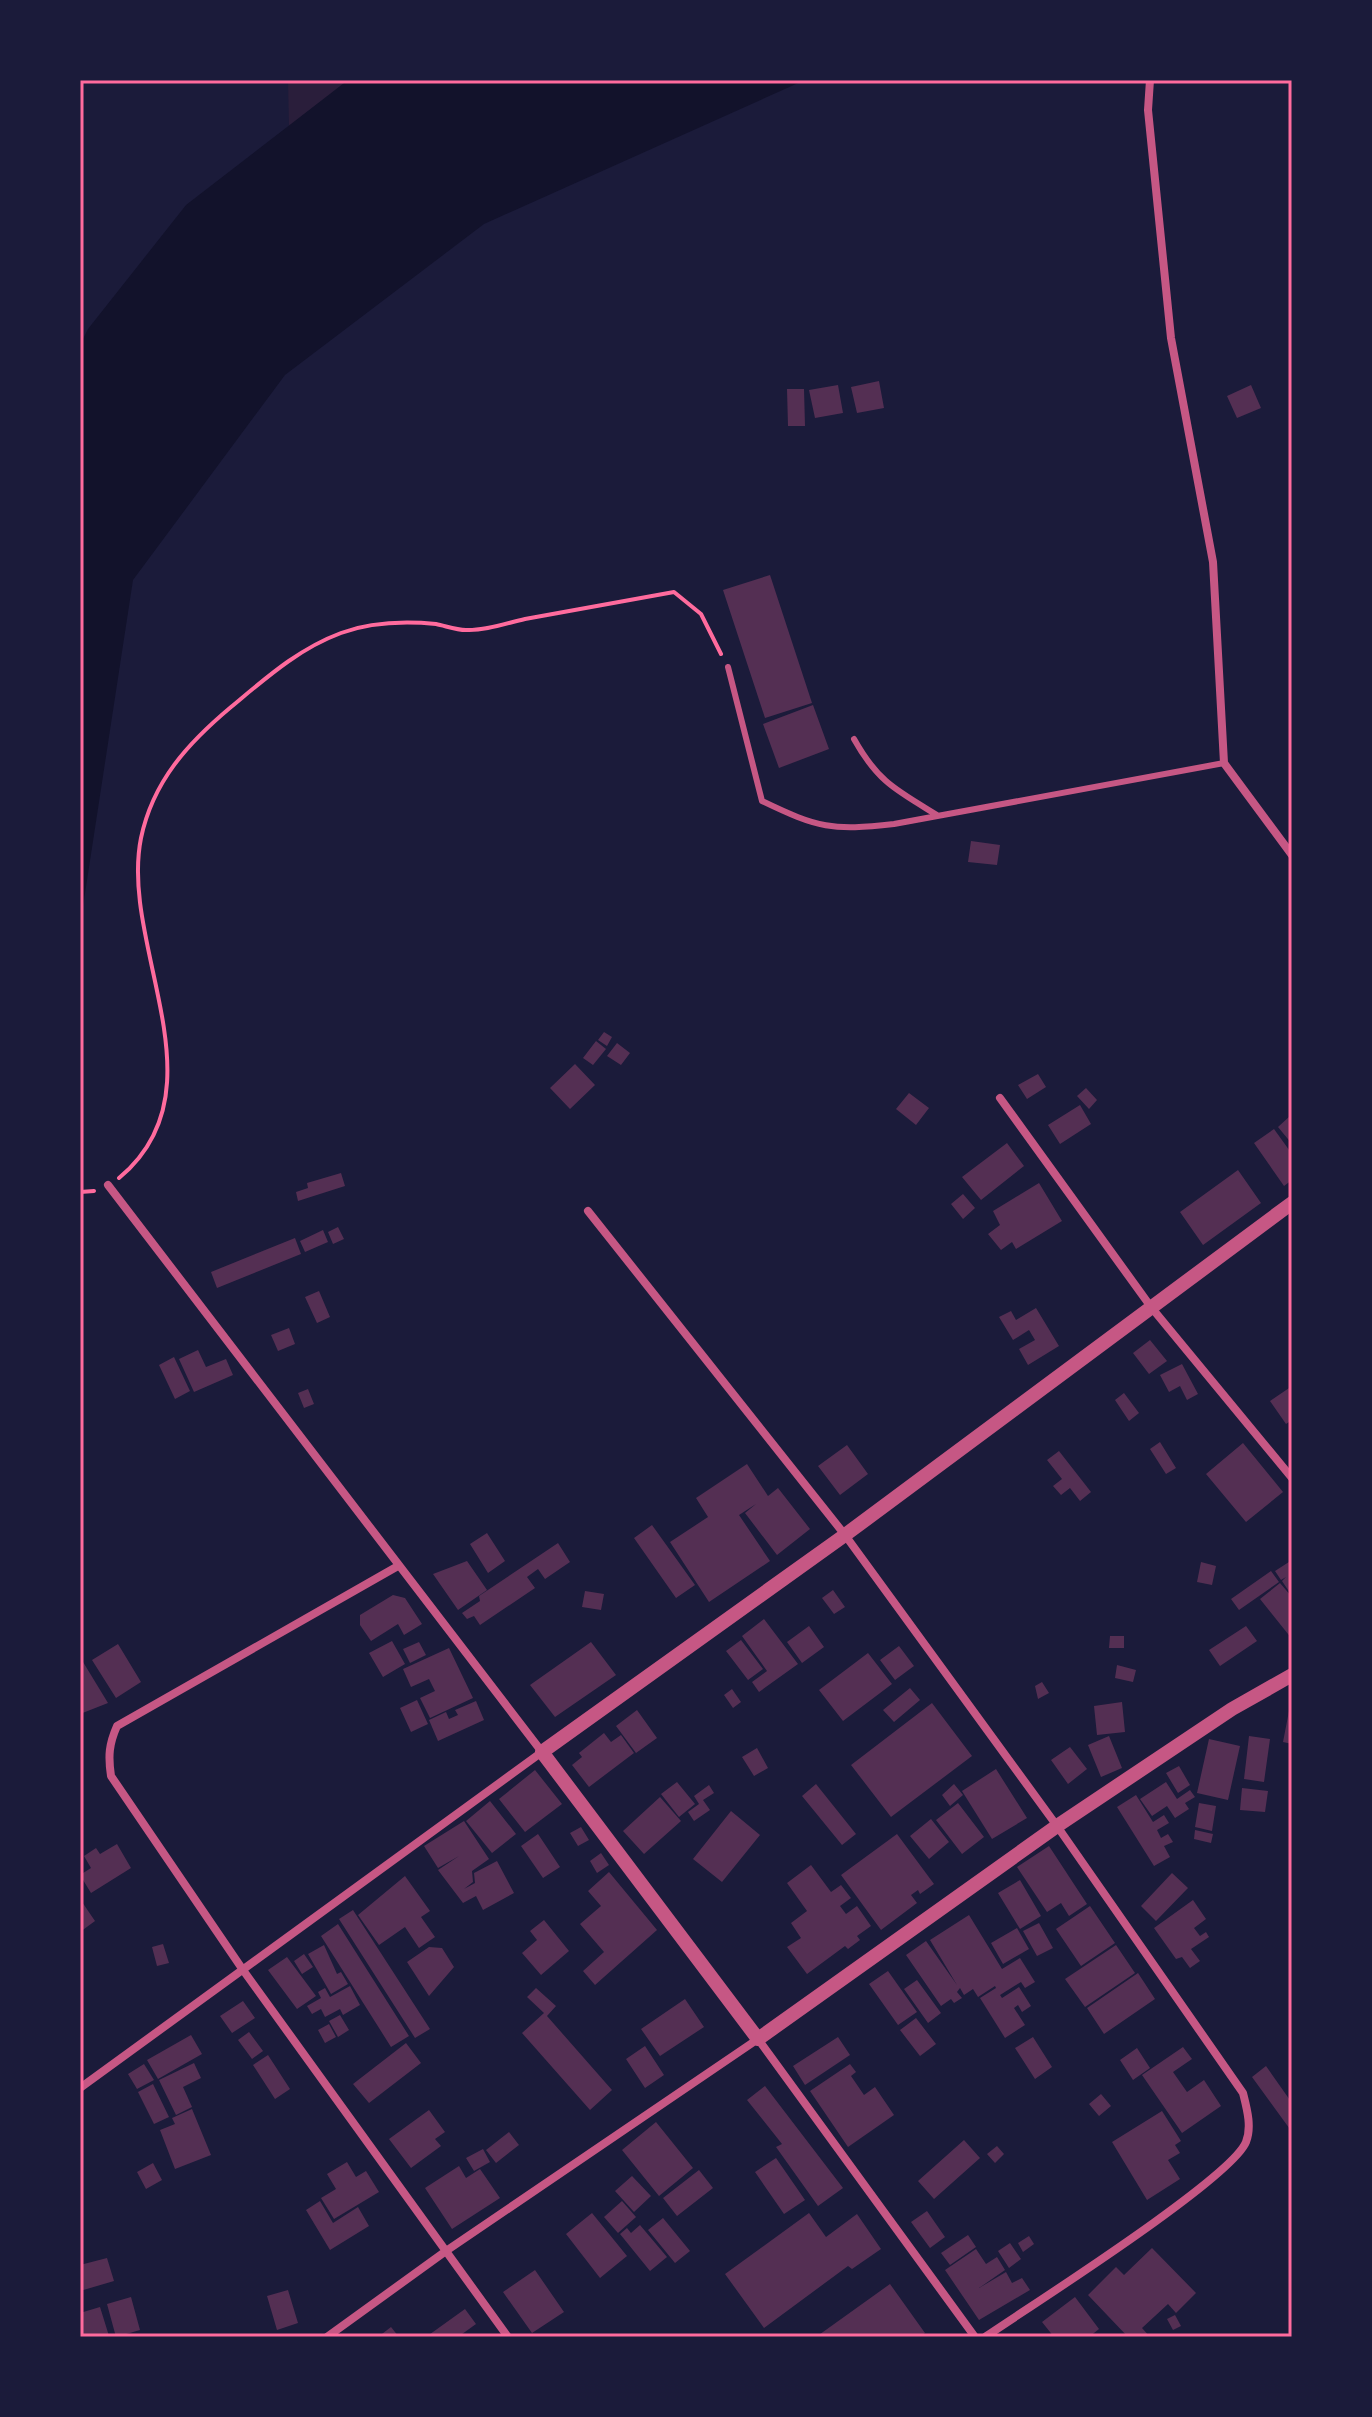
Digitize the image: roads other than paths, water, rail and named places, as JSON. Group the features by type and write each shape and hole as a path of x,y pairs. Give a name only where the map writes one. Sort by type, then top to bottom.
{"street":[{"path":"1150,80 1148,110 1171,338 1213,562 1224,763 1292,855"},
{"path":"1000,1098 1151,1307 1292,1478"},
{"path":"108,1185 266,1388 758,2039 975,2337"},
{"path":"80,2088 845,1535 1292,1203"},
{"path":"588,1211 845,1535 1057,1826 1228,2067 1243,2093 1248,2113 1246,2141 1217,2173 1163,2215 985,2337"},
{"path":"398,1566 117,1726 109,1744 111,1776 243,1970 508,2337"},
{"path":"327,2337 446,2251 758,2039 1057,1826 1232,1709 1292,1675"}],"lane":[{"path":"728,667 762,801 812,825 839,828 894,824 1224,763"},
{"path":"854,739 871,769 890,786 937,815"}]}
